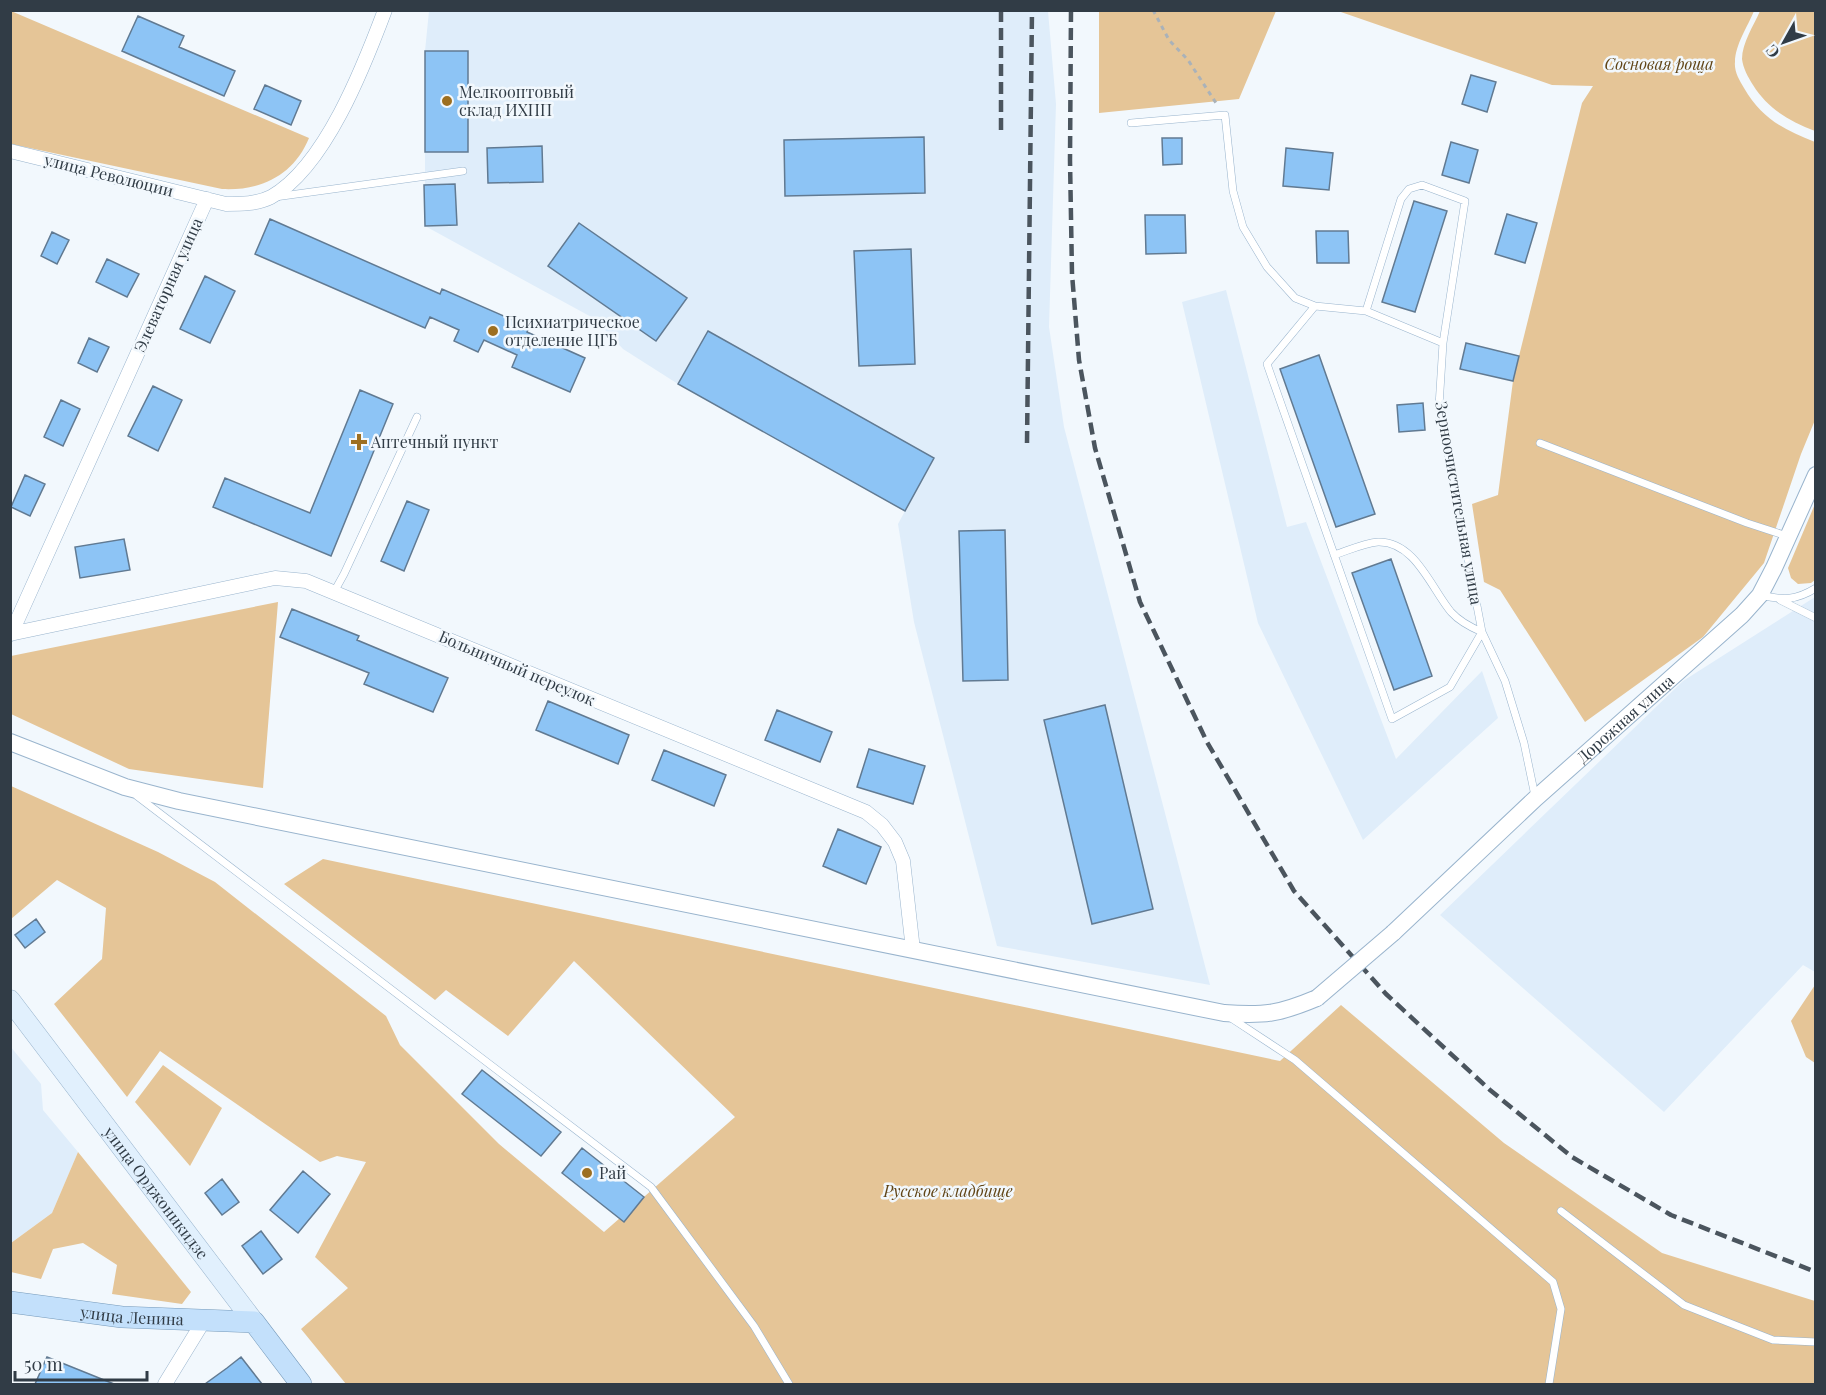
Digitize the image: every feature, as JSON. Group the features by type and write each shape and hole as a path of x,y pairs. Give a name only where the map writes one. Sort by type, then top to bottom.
{"main road":[{"name":"улица Орджоникидзе","path":"10,1000 301,1384"},
{"name":"улица Ленина","path":"10,1302 122,1317 203,1322 254,1322"}],"street":[{"name":"Элеваторная улица","path":"11,634 207,199 226,204 248,204 269,198 288,185 303,170 357,82 385,10"},
{"name":"улица Революции","path":"10,151 207,199"},
{"name":"Дорожная улица","path":"10,742 125,787 179,801 1224,1013 1257,1016 1287,1011 1317,998 1394,933 1536,798 1742,615 1760,595 1815,475"},
{"name":"Больничный переулок","path":"11,634 275,578 306,581 866,812 882,825 895,842 903,861 913,950"},
{"path":"165,1384 203,1322"}],"lane":[{"path":"1131,123 1225,115 1233,191 1243,227 1267,267 1295,298 1315,306 1366,311 1443,343"},
{"path":"269,198 463,171"},
{"name":"Зерноочистительная улица","path":"1366,311 1401,199 1409,189 1422,185 1465,201 1443,343 1438,406 1482,632 1505,681 1524,743 1536,798"},
{"path":"1315,306 1267,364 1334,555 1392,719 1450,687 1482,632 1466,626 1452,614 1411,557 1398,545 1377,542 1334,555"},
{"path":"334,592 417,417"},
{"path":"1540,443 1747,523 1788,536"},
{"path":"1779,599 1801,597 1815,588"},
{"path":"1760,595 1779,599 1815,618"},
{"path":"125,787 651,1187 754,1326 789,1384"},
{"path":"1224,1013 1295,1060 1552,1282 1561,1309 1549,1384"},
{"path":"1560,1210 1684,1305 1773,1340 1815,1342"}],"path":[{"path":"1153,10 1169,40 1188,60 1225,115"}],"shaded area":[{"path":"429,11 1048,11 1056,104 1049,327 1064,427 1210,985 997,946 914,622 898,524 905,511 678,384 623,349 595,319 425,226 425,51"},
{"path":"1226,290 1287,527 1306,522 1396,759 1482,671 1498,718 1363,840 1258,623 1182,302"},
{"path":"1815,597 1815,972 1803,965 1664,1112 1440,915 1683,681"},
{"path":"10,1046 41,1084 43,1110 78,1152 52,1213 11,1243"}],"green space":[{"path":"1099,10 1276,11 1239,99 1099,113"},
{"path":"11,11 309,138 295,162 285,171 263,183 236,189 222,189 11,144"},
{"name":"Сосновая роща","path":"1338,11 1754,11 1739,42 1735,69 1739,79 1758,108 1774,122 1815,142 1815,420 1764,563 1703,637 1585,722 1500,590 1484,582 1472,504 1498,495 1513,381 1582,103 1593,86 1552,85"},
{"path":"1760,11 1815,11 1815,131 1796,123 1772,107 1759,93 1746,72 1742,59 1743,53 1746,40"},
{"path":"1815,504 1815,580 1811,583 1798,584 1791,578 1788,568"},
{"path":"278,602 263,788 129,769 11,714 11,656"},
{"name":"Русское кладбище","path":"11,786 158,852 215,882 386,1016 400,1045 499,1144 604,1232 735,1117 574,961 508,1036 446,990 435,1000 284,884 323,859 1280,1061 1341,1005 1504,1143 1662,1253 1815,1301 1815,1384 346,1384 301,1329 348,1288 315,1257 366,1162 337,1156 320,1162 160,1051 127,1097 54,1004 102,959 106,908 57,880 11,919"},
{"path":"1815,985 1815,1063 1806,1057 1791,1021"},
{"path":"163,1065 222,1108 190,1166 135,1102"},
{"path":"78,1152 191,1292 182,1304 112,1294 117,1265 83,1243 53,1249 41,1279 11,1272 11,1243 52,1213"}],"building":[{"path":"138,16 184,36 179,47 235,71 224,96 122,51"},
{"path":"425,51 468,51 468,152 425,152"},
{"path":"1471,75 1496,82 1487,112 1462,104"},
{"path":"265,85 301,101 291,125 254,109"},
{"path":"924,137 925,193 785,196 784,140"},
{"path":"1162,138 1182,138 1182,164 1163,165"},
{"path":"1451,142 1478,150 1469,183 1442,175"},
{"path":"542,146 543,182 488,183 487,148"},
{"path":"1286,148 1333,153 1329,190 1283,186"},
{"path":"455,184 457,225 425,226 424,185"},
{"path":"1414,201 1447,211 1415,312 1382,302"},
{"path":"1507,214 1537,223 1525,263 1495,254"},
{"path":"1145,215 1185,215 1186,253 1146,254"},
{"name":"Психиатрическое отделение ЦГБ","path":"270,219 440,294 442,289 529,327 527,332 585,358 570,392 512,367 517,355 484,340 478,352 454,341 459,330 430,317 425,328 255,254"},
{"path":"579,223 687,298 656,341 548,266"},
{"path":"1316,231 1348,231 1349,263 1317,263"},
{"path":"52,232 69,240 57,264 41,256"},
{"path":"911,249 915,364 859,366 854,251"},
{"path":"107,259 139,274 127,297 96,282"},
{"path":"205,276 235,291 210,343 180,329"},
{"path":"708,331 934,458 905,511 678,384"},
{"path":"89,338 109,347 97,372 78,363"},
{"path":"1466,343 1519,356 1513,381 1460,369"},
{"path":"1319,355 1375,514 1336,527 1280,369"},
{"path":"153,386 182,400 158,451 128,436"},
{"path":"360,390 393,404 331,556 213,507 225,478 310,513"},
{"path":"61,400 80,409 63,446 44,437"},
{"path":"1423,403 1425,430 1399,432 1397,405"},
{"path":"25,475 45,484 30,516 11,507"},
{"path":"407,501 429,510 404,571 381,561"},
{"path":"1005,530 1008,680 963,681 959,531"},
{"path":"124,539 130,570 80,578 75,547"},
{"path":"1391,559 1432,676 1394,690 1352,573"},
{"path":"292,609 359,636 357,640 448,678 433,712 364,684 369,673 280,637"},
{"path":"548,701 629,735 618,764 536,730"},
{"path":"1105,705 1153,909 1092,924 1044,720"},
{"path":"777,710 832,732 820,762 765,740"},
{"path":"869,749 925,766 913,804 857,787"},
{"path":"664,750 726,775 714,806 652,780"},
{"path":"838,829 881,847 866,884 823,866"},
{"path":"36,919 45,932 25,948 15,935"},
{"path":"482,1070 561,1132 541,1156 462,1094"},
{"path":"582,1148 644,1197 624,1222 562,1173"},
{"path":"303,1171 330,1194 298,1233 270,1210"},
{"path":"222,1179 239,1202 222,1215 205,1193"},
{"path":"261,1231 282,1259 263,1274 242,1246"},
{"path":"47,1357 114,1384 35,1384"},
{"path":"241,1357 262,1384 205,1384 227,1368"}],"railway":[{"path":"1001,10 1001,135"},
{"path":"1027,443 1032,10"},
{"path":"1071,10 1072,274 1079,360 1095,448 1140,602 1207,742 1294,891 1386,994 1490,1090 1572,1157 1671,1215 1816,1272"}],"place":[{"name":"Мелкооптовый склад ИХПП","path":"447,101"},
{"name":"Психиатрическое отделение ЦГБ","path":"493,331"},
{"name":"Аптечный пункт","path":"359,442"},
{"name":"Рай","path":"587,1173"}]}
